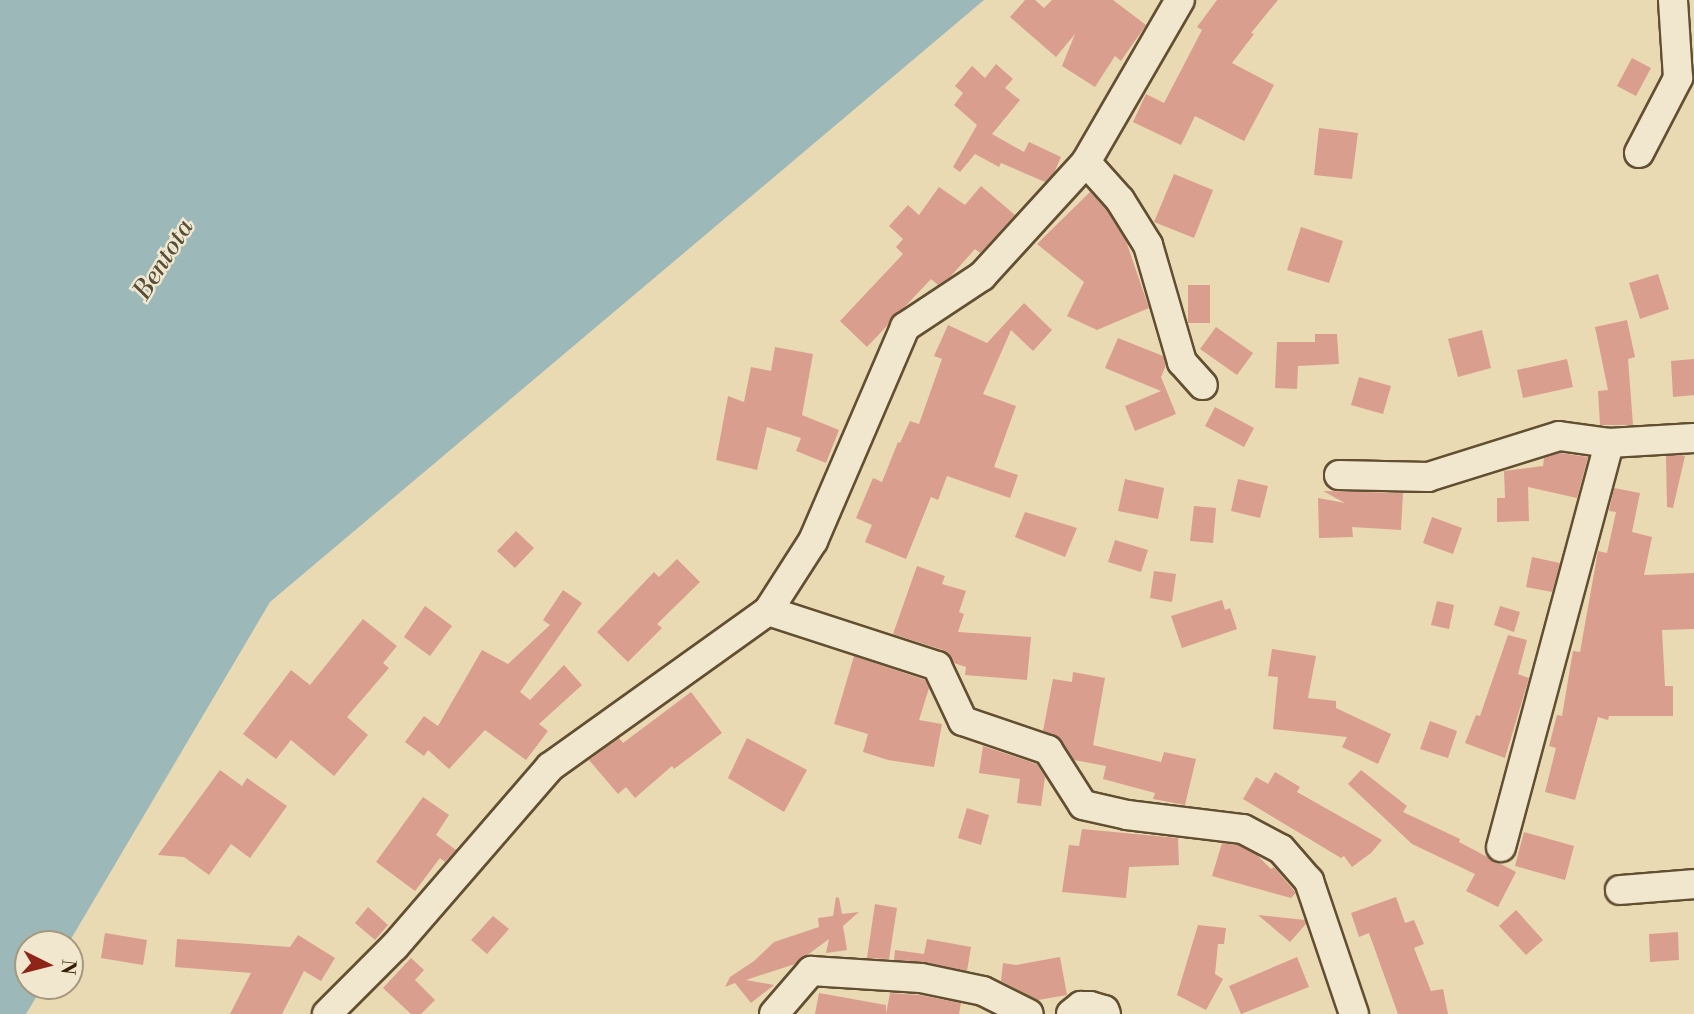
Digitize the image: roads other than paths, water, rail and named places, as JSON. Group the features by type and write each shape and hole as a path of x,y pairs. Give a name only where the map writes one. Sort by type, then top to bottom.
{"street":[{"path":"327,1014 395,946 550,767 768,611 814,541 905,327 982,276 1086,162 1180,0"},
{"path":"1639,153 1678,78 1673,0"},
{"path":"1086,162 1120,200 1148,245 1182,362 1203,385"},
{"path":"1339,475 1429,477 1559,436 1609,443 1694,438"},
{"path":"1501,847 1609,443"},
{"path":"768,611 937,666 963,721 1048,750 1083,805 1127,815 1243,829 1281,849 1308,881 1354,1014"},
{"path":"1620,890 1694,884"},
{"path":"774,1014 811,971 921,978 983,991 1029,1014"},
{"path":"1071,1014 1081,1006 1104,1010 1106,1014"}],"water":[{"name":"Bentota","path":"0,0 984,0 270,602 76,930 14,930 14,1000 34,1000 26,1014 0,1014"}]}
